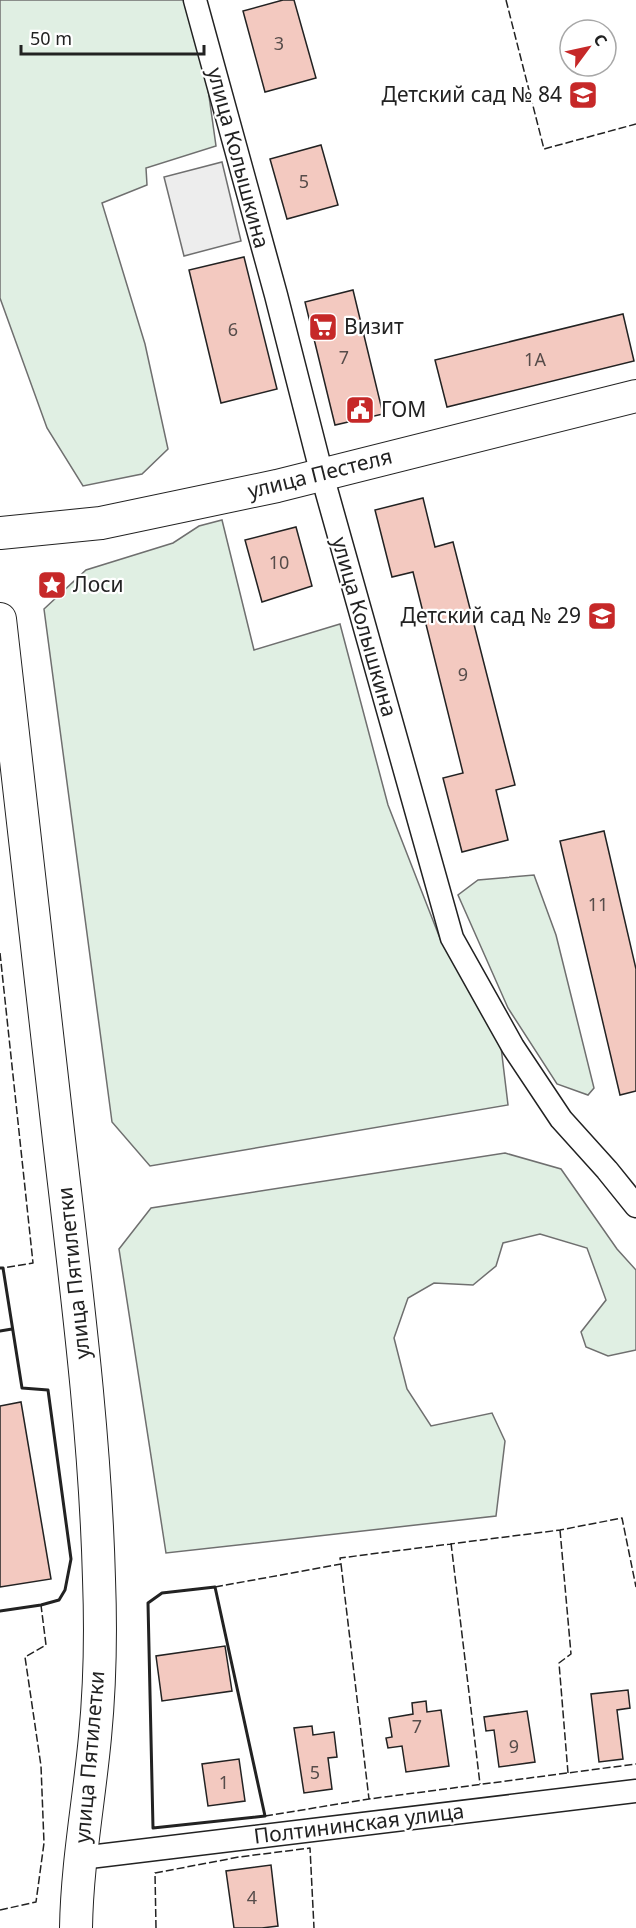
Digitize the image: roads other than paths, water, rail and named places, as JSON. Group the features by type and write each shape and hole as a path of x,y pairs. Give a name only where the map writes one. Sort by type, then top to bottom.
{"main road":[{"name":"улица Пестеля","path":"0,533 101,523 277,486 636,396"},
{"name":"улица Пятилетки","path":"0,619 70,1234 95,1492 100,1581 99,1691 81,1857 76,1928"}],"street":[{"name":"улица Колышкина","path":"195,0 276,295 322,475 452,938 513,1047 561,1119 636,1206"},
{"name":"Полтининская улица","path":"81,1857 636,1791"}],"place":[{"name":"Детский сад № 84","path":"583,95"},
{"name":"Визит","path":"323,327"},
{"name":"ГОМ","path":"360,410"},
{"name":"Лоси","path":"52,585"},
{"name":"Детский сад № 29","path":"602,616"}]}
